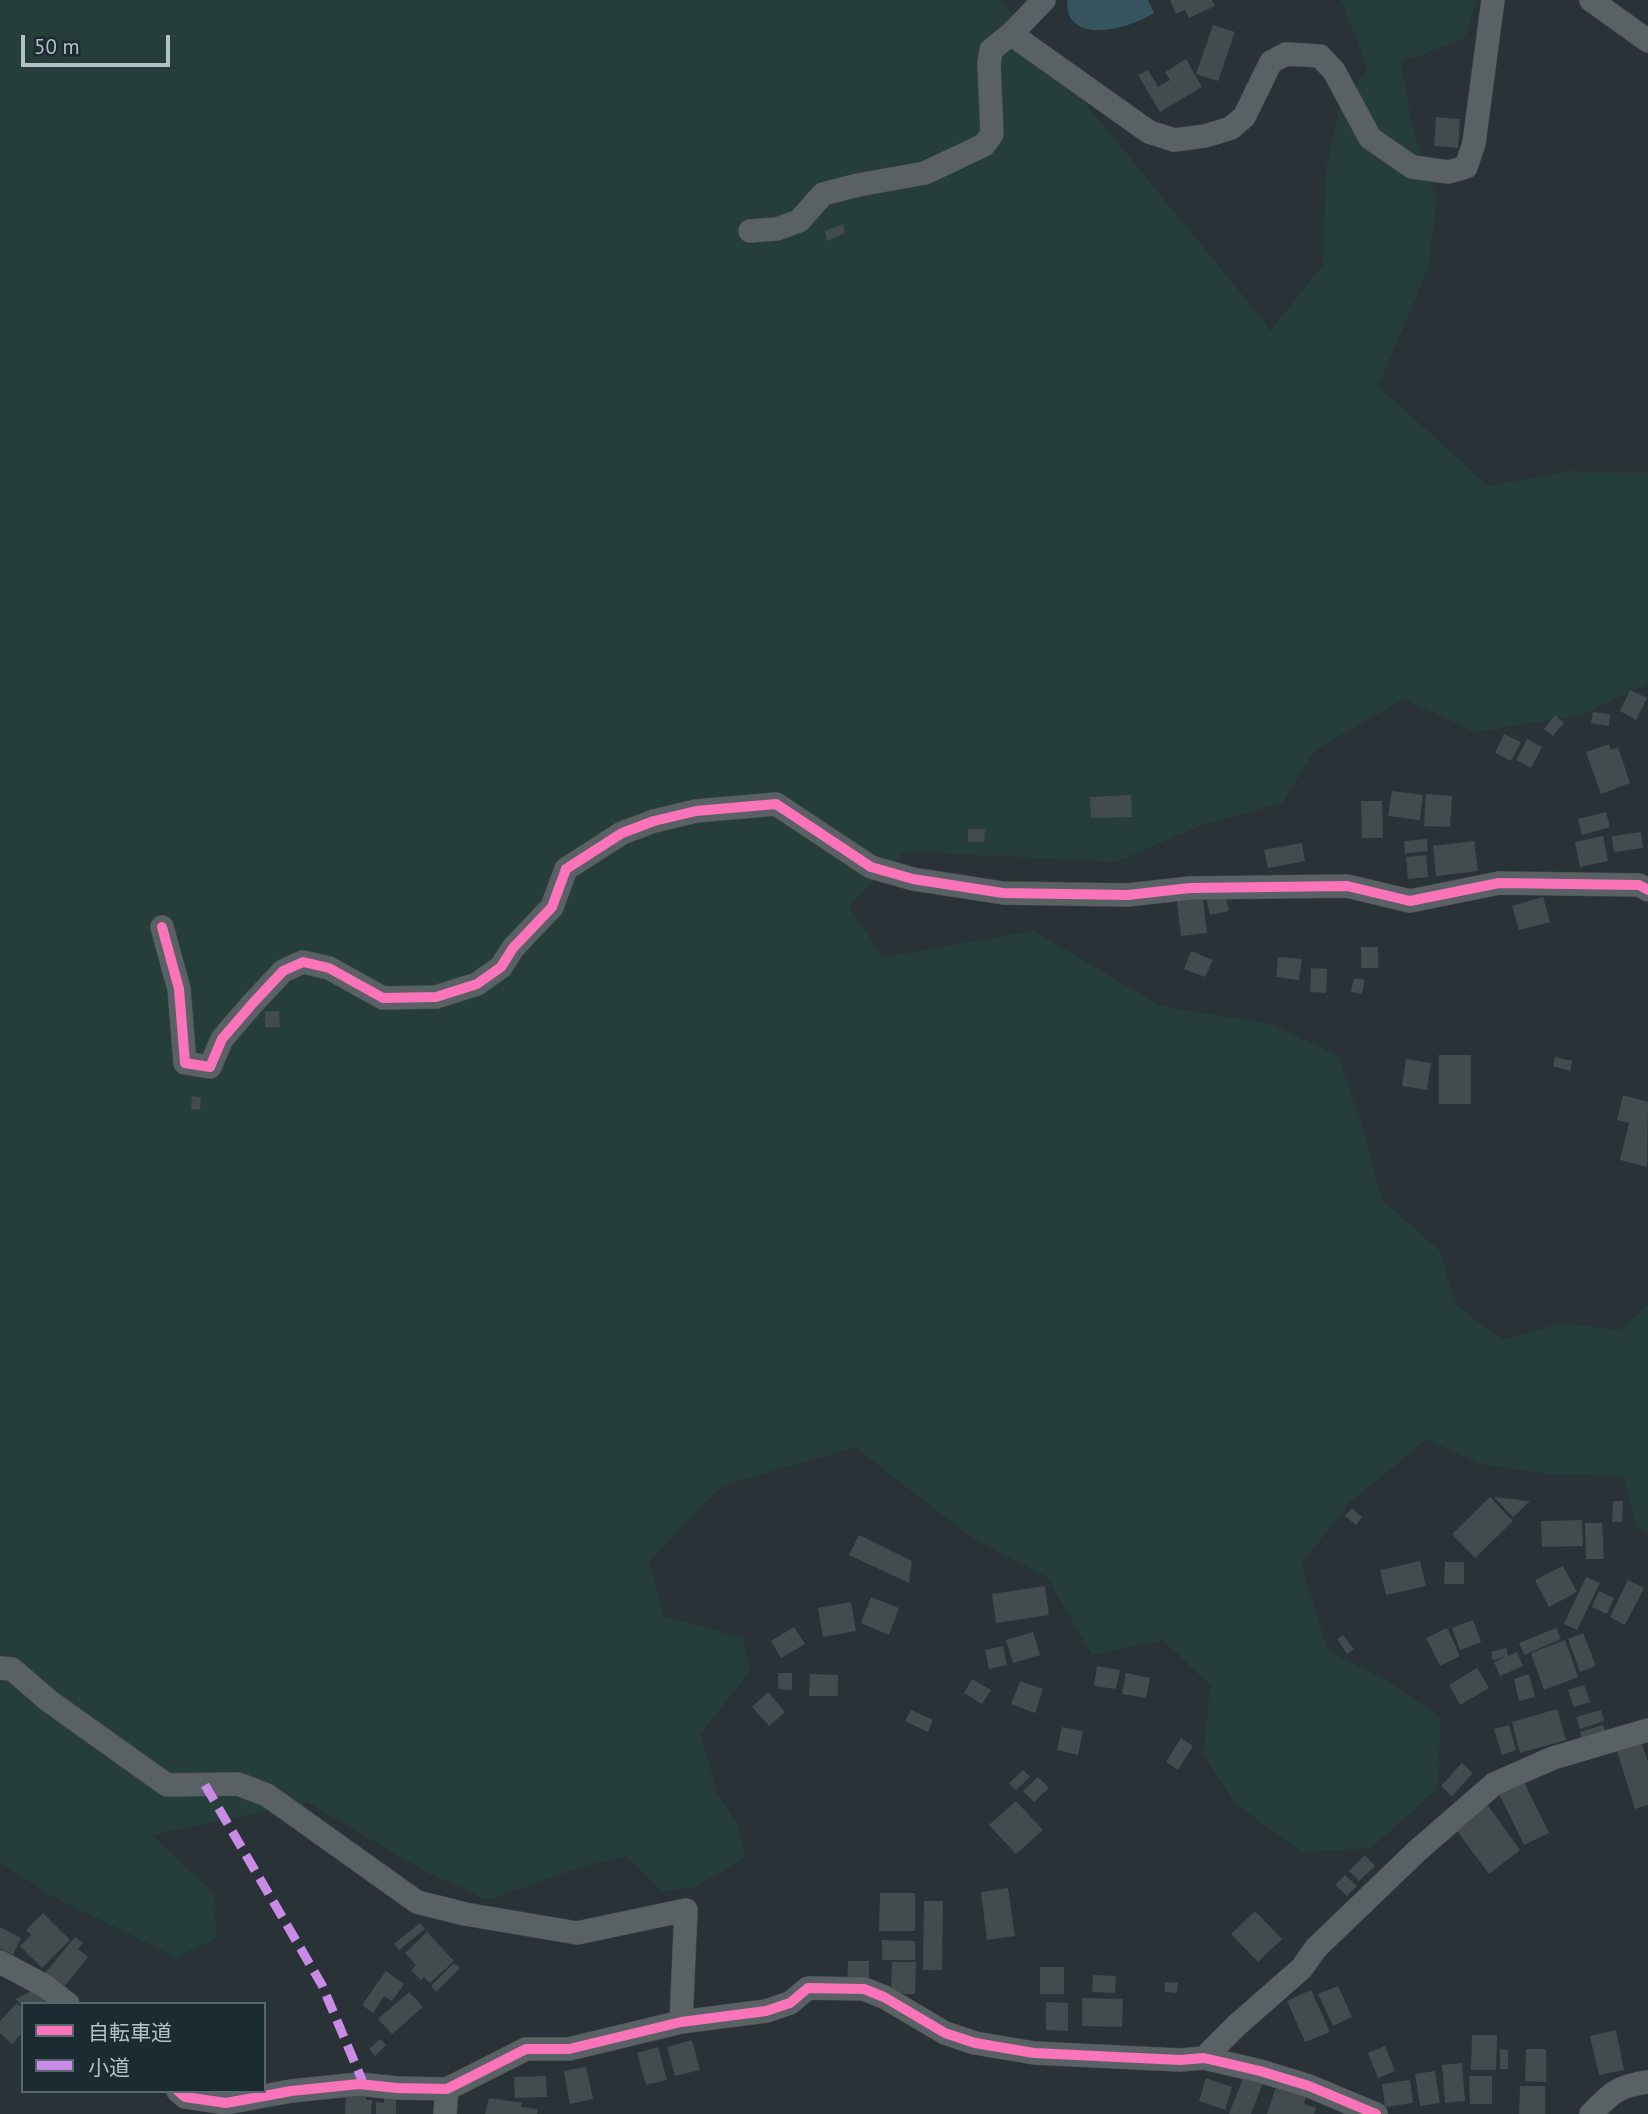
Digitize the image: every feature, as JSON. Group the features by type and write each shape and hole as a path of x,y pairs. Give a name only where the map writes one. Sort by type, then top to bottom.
{"street":[{"path":"750,231 777,229 799,221 823,194 925,173 984,145 992,134 989,64 991,50 1044,0"},
{"path":"1011,34 1149,132 1174,139 1205,136 1231,128 1244,117 1271,62 1286,54 1320,56 1334,71 1370,138 1412,167 1449,172 1466,167 1474,143 1493,0"},
{"path":"1591,0 1648,41"},
{"path":"162,927 179,989 185,1063 210,1067 222,1039 253,1003 283,971 303,962 329,968 383,998 436,997 477,984 501,967 513,948 552,907 566,869 622,833 654,821 696,811 776,804 871,867 913,879 1003,893 1128,895 1191,888 1348,886 1410,901 1499,883 1639,885 1648,890"},
{"path":"0,1668 12,1669 49,1701 167,1785 238,1784 267,1795 417,1902 465,1914 577,1933 686,1910 681,2022"},
{"path":"1205,2058 1237,2025 1302,1968 1316,1948 1407,1861 1494,1784 1553,1758 1648,1730"},
{"path":"0,1962 45,1986 65,2002"},
{"path":"180,2093 185,2097 226,2103 292,2091 359,2084 447,2089 526,2049 569,2049 681,2022 766,2011 790,2003 808,1988 864,1989 884,1997 945,2033 975,2043 1034,2053 1180,2060 1205,2058 1309,2086 1376,2114"},
{"path":"1591,2114 1611,2093 1648,2082"},
{"path":"446,2114 447,2089"}],"green space":[{"path":"0,0 1000,0 1270,331 1323,265 1326,169 1339,110 1368,68 1341,0 1477,0 1465,38 1401,62 1412,127 1437,200 1428,268 1378,386 1488,486 1570,471 1645,472 1648,468 1648,684 1581,715 1475,732 1404,699 1315,750 1282,803 1202,825 1115,862 905,851 849,906 883,957 1034,931 1160,1006 1271,1024 1338,1056 1363,1128 1382,1200 1439,1250 1457,1306 1503,1340 1561,1323 1620,1330 1648,1305 1648,1533 1636,1527 1624,1476 1548,1474 1481,1464 1427,1439 1351,1501 1301,1564 1328,1651 1389,1682 1441,1718 1437,1789 1371,1848 1302,1852 1237,1805 1203,1754 1211,1686 1163,1640 1092,1655 1047,1577 971,1537 855,1447 722,1486 649,1561 664,1616 743,1638 750,1671 700,1734 718,1796 737,1822 745,1857 696,1887 662,1891 626,1856 580,1867 488,1900 428,1873 309,1803 152,1835 213,1893 217,1938 176,1957 52,1896 0,1862"}],"water":[{"path":"1067,0 1148,0 1154,13 1123,27 1087,29 1077,25 1070,17"}],"building":[{"path":"1170,0 1212,0 1215,6 1189,18 1185,10 1176,14"},
{"path":"1213,25 1235,32 1218,81 1196,74"},
{"path":"1186,59 1202,87 1160,112 1138,75 1148,70 1158,87 1170,80 1165,72"},
{"path":"1436,117 1460,119 1458,148 1434,146"},
{"path":"843,224 845,233 827,241 825,231"},
{"path":"1630,690 1647,698 1636,720 1620,711"},
{"path":"1593,712 1610,714 1609,726 1591,723"},
{"path":"1555,715 1564,723 1553,736 1544,729"},
{"path":"1504,734 1521,742 1511,761 1495,753"},
{"path":"1527,739 1542,747 1531,768 1516,760"},
{"path":"1609,744 1611,750 1618,747 1630,783 1601,794 1586,752"},
{"path":"1392,791 1423,795 1420,820 1388,816"},
{"path":"1426,794 1452,796 1450,827 1424,826"},
{"path":"1131,795 1132,817 1091,818 1090,797"},
{"path":"1361,801 1382,801 1383,838 1362,838"},
{"path":"1606,812 1610,827 1582,835 1578,819"},
{"path":"968,829 985,829 984,842 968,842"},
{"path":"1641,832 1643,848 1614,852 1612,836"},
{"path":"1603,836 1608,861 1580,867 1575,842"},
{"path":"1427,839 1428,851 1405,853 1404,841"},
{"path":"1474,841 1478,871 1436,876 1433,846"},
{"path":"1302,843 1305,861 1268,868 1264,850"},
{"path":"1426,855 1428,877 1408,879 1406,857"},
{"path":"1202,891 1207,933 1181,936 1176,894"},
{"path":"1225,893 1229,911 1210,915 1206,897"},
{"path":"1543,897 1550,922 1519,930 1512,906"},
{"path":"1361,947 1378,947 1378,968 1361,968"},
{"path":"1191,951 1213,960 1205,977 1184,969"},
{"path":"1278,957 1302,959 1299,980 1276,977"},
{"path":"1311,968 1327,969 1326,993 1310,992"},
{"path":"1354,978 1365,980 1362,994 1351,992"},
{"path":"265,1011 279,1011 280,1027 265,1027"},
{"path":"1439,1055 1471,1055 1471,1104 1439,1104"},
{"path":"1555,1057 1572,1061 1570,1071 1553,1066"},
{"path":"1406,1059 1431,1063 1427,1090 1402,1086"},
{"path":"1623,1095 1648,1102 1647,1167 1620,1160 1629,1123 1617,1120"},
{"path":"192,1096 201,1097 200,1110 191,1109"},
{"path":"1490,1497 1513,1521 1475,1558 1452,1534"},
{"path":"1494,1497 1530,1501 1513,1517"},
{"path":"1613,1501 1623,1501 1622,1522 1612,1522"},
{"path":"1352,1508 1362,1517 1356,1525 1345,1516"},
{"path":"1582,1520 1583,1546 1542,1547 1541,1521"},
{"path":"1585,1523 1602,1523 1604,1559 1586,1559"},
{"path":"859,1535 912,1561 909,1583 849,1555"},
{"path":"1420,1561 1426,1586 1386,1595 1380,1570"},
{"path":"1445,1562 1464,1562 1464,1584 1444,1584"},
{"path":"1563,1566 1577,1592 1549,1607 1535,1580"},
{"path":"1586,1577 1600,1583 1577,1630 1564,1624"},
{"path":"1628,1580 1644,1588 1625,1625 1610,1617"},
{"path":"1045,1586 1049,1615 996,1623 992,1594"},
{"path":"1599,1591 1614,1598 1607,1614 1592,1607"},
{"path":"871,1597 899,1608 889,1635 861,1623"},
{"path":"851,1602 856,1631 823,1637 818,1608"},
{"path":"1473,1620 1481,1642 1460,1650 1452,1628"},
{"path":"794,1627 805,1644 781,1658 771,1641"},
{"path":"1447,1628 1460,1656 1440,1666 1426,1638"},
{"path":"1556,1628 1561,1639 1524,1655 1519,1643"},
{"path":"1033,1632 1040,1655 1013,1663 1006,1640"},
{"path":"1583,1633 1596,1666 1580,1672 1568,1639"},
{"path":"1343,1635 1354,1649 1347,1654 1337,1639"},
{"path":"1565,1640 1578,1677 1544,1690 1531,1653"},
{"path":"1003,1646 1007,1665 989,1669 985,1650"},
{"path":"1506,1648 1508,1656 1493,1660 1491,1652"},
{"path":"1517,1652 1523,1666 1500,1676 1494,1662"},
{"path":"1097,1666 1120,1670 1116,1689 1094,1686"},
{"path":"1477,1668 1489,1688 1460,1705 1449,1685"},
{"path":"778,1673 792,1673 792,1690 778,1689"},
{"path":"1126,1673 1150,1678 1146,1698 1122,1694"},
{"path":"810,1674 838,1675 838,1696 809,1696"},
{"path":"1529,1674 1535,1697 1519,1701 1514,1679"},
{"path":"972,1679 991,1690 982,1704 964,1693"},
{"path":"1020,1681 1043,1689 1035,1713 1011,1704"},
{"path":"1584,1685 1590,1702 1574,1707 1568,1690"},
{"path":"768,1692 785,1712 769,1726 752,1707"},
{"path":"1557,1709 1566,1740 1520,1753 1512,1722"},
{"path":"911,1710 933,1720 928,1732 905,1721"},
{"path":"1601,1710 1604,1721 1580,1729 1576,1717"},
{"path":"1509,1725 1516,1750 1502,1755 1494,1729"},
{"path":"1603,1725 1607,1736 1583,1743 1580,1732"},
{"path":"1062,1727 1083,1731 1078,1755 1057,1750"},
{"path":"1181,1738 1193,1746 1178,1770 1166,1762"},
{"path":"1642,1744 1648,1762 1648,1805 1635,1809 1617,1751"},
{"path":"1462,1763 1473,1773 1452,1796 1441,1786"},
{"path":"1023,1770 1030,1777 1016,1790 1009,1783"},
{"path":"1038,1777 1049,1788 1034,1802 1023,1791"},
{"path":"1523,1780 1549,1833 1524,1845 1498,1792"},
{"path":"1016,1801 1043,1830 1016,1854 989,1825"},
{"path":"1486,1803 1520,1850 1489,1874 1454,1827"},
{"path":"1365,1855 1375,1866 1359,1881 1349,1871"},
{"path":"1345,1875 1357,1886 1347,1896 1335,1885"},
{"path":"1008,1888 1015,1936 987,1940 981,1892"},
{"path":"880,1893 915,1893 915,1931 879,1931"},
{"path":"924,1901 943,1901 942,1970 923,1970"},
{"path":"1255,1911 1282,1939 1258,1962 1231,1934"},
{"path":"43,1913 70,1940 42,1968 20,1946 31,1935 26,1930"},
{"path":"420,1923 425,1929 399,1950 394,1944"},
{"path":"0,1927 21,1938 13,1955 0,1948"},
{"path":"427,1932 454,1961 430,1983 424,1977 421,1980 411,1970 416,1965 405,1953"},
{"path":"75,1937 83,1943 78,1949 88,1957 63,1988 45,1973"},
{"path":"882,1940 915,1941 915,1960 882,1960"},
{"path":"848,1961 869,1961 869,1989 847,1988"},
{"path":"892,1962 916,1962 915,1994 891,1994"},
{"path":"454,1963 460,1968 436,1992 431,1986"},
{"path":"1040,1967 1064,1967 1064,1994 1040,1994"},
{"path":"386,1971 404,1984 392,2001 384,1996 373,2013 362,2005"},
{"path":"1093,1975 1116,1976 1115,1993 1092,1992"},
{"path":"1165,1982 1178,1983 1177,1993 1165,1992"},
{"path":"1338,1986 1352,2017 1333,2026 1318,1994"},
{"path":"36,1989 47,1998 44,2002 21,2002 21,2004 15,1999"},
{"path":"1311,1990 1330,2032 1305,2042 1287,2001"},
{"path":"409,1992 423,2007 392,2034 378,2019"},
{"path":"1082,1998 1123,1999 1122,2027 1082,2026"},
{"path":"1046,2002 1068,2003 1068,2031 1046,2030"},
{"path":"17,2003 21,2006 21,2034 12,2044 0,2033 0,2021"},
{"path":"1616,2030 1624,2070 1599,2075 1590,2036"},
{"path":"1472,2035 1497,2035 1496,2070 1471,2070"},
{"path":"380,2039 386,2045 375,2056 369,2049"},
{"path":"692,2040 700,2070 675,2076 667,2047"},
{"path":"1385,2046 1395,2071 1378,2078 1368,2053"},
{"path":"658,2047 667,2080 646,2085 637,2053"},
{"path":"1500,2049 1508,2050 1508,2069 1500,2069"},
{"path":"1526,2049 1546,2049 1546,2082 1525,2081"},
{"path":"1462,2063 1465,2101 1445,2103 1442,2065"},
{"path":"586,2067 593,2099 570,2104 564,2071"},
{"path":"1435,2071 1440,2103 1420,2106 1415,2074"},
{"path":"546,2076 547,2097 515,2098 514,2077"},
{"path":"1244,2076 1263,2083 1251,2114 1229,2114"},
{"path":"1469,2076 1492,2076 1492,2104 1470,2104"},
{"path":"1206,2078 1232,2087 1225,2110 1199,2101"},
{"path":"1410,2080 1413,2103 1385,2107 1382,2084"},
{"path":"1520,2086 1545,2086 1545,2114 1519,2114"},
{"path":"1276,2087 1306,2097 1304,2104 1316,2108 1314,2114 1267,2114"},
{"path":"346,2090 366,2090 366,2100 372,2100 371,2114 345,2114"},
{"path":"384,2096 396,2096 396,2114 376,2114 376,2102 384,2103"},
{"path":"489,2098 522,2103 521,2107 538,2109 537,2114 485,2114"}],"marked path":[{"path":"205,1785 322,1985 362,2080 359,2084"}],"cycle path":[{"path":"162,927 179,989 185,1063 210,1067 222,1039 253,1003 283,971 303,962 329,968 383,998 436,997 477,984 501,967 513,948 552,907 566,869 622,833 654,821 696,811 776,804 871,867 913,879 1003,893 1128,895 1190,888 1347,886 1410,901 1499,883 1639,885 1648,890"},
{"path":"180,2093 185,2097 226,2103 291,2091 359,2084 447,2089 526,2049 569,2049 681,2022 766,2011 790,2003 808,1988 864,1989 884,1997 945,2033 975,2043 1034,2053 1180,2060 1204,2058 1309,2086 1376,2114"}]}
